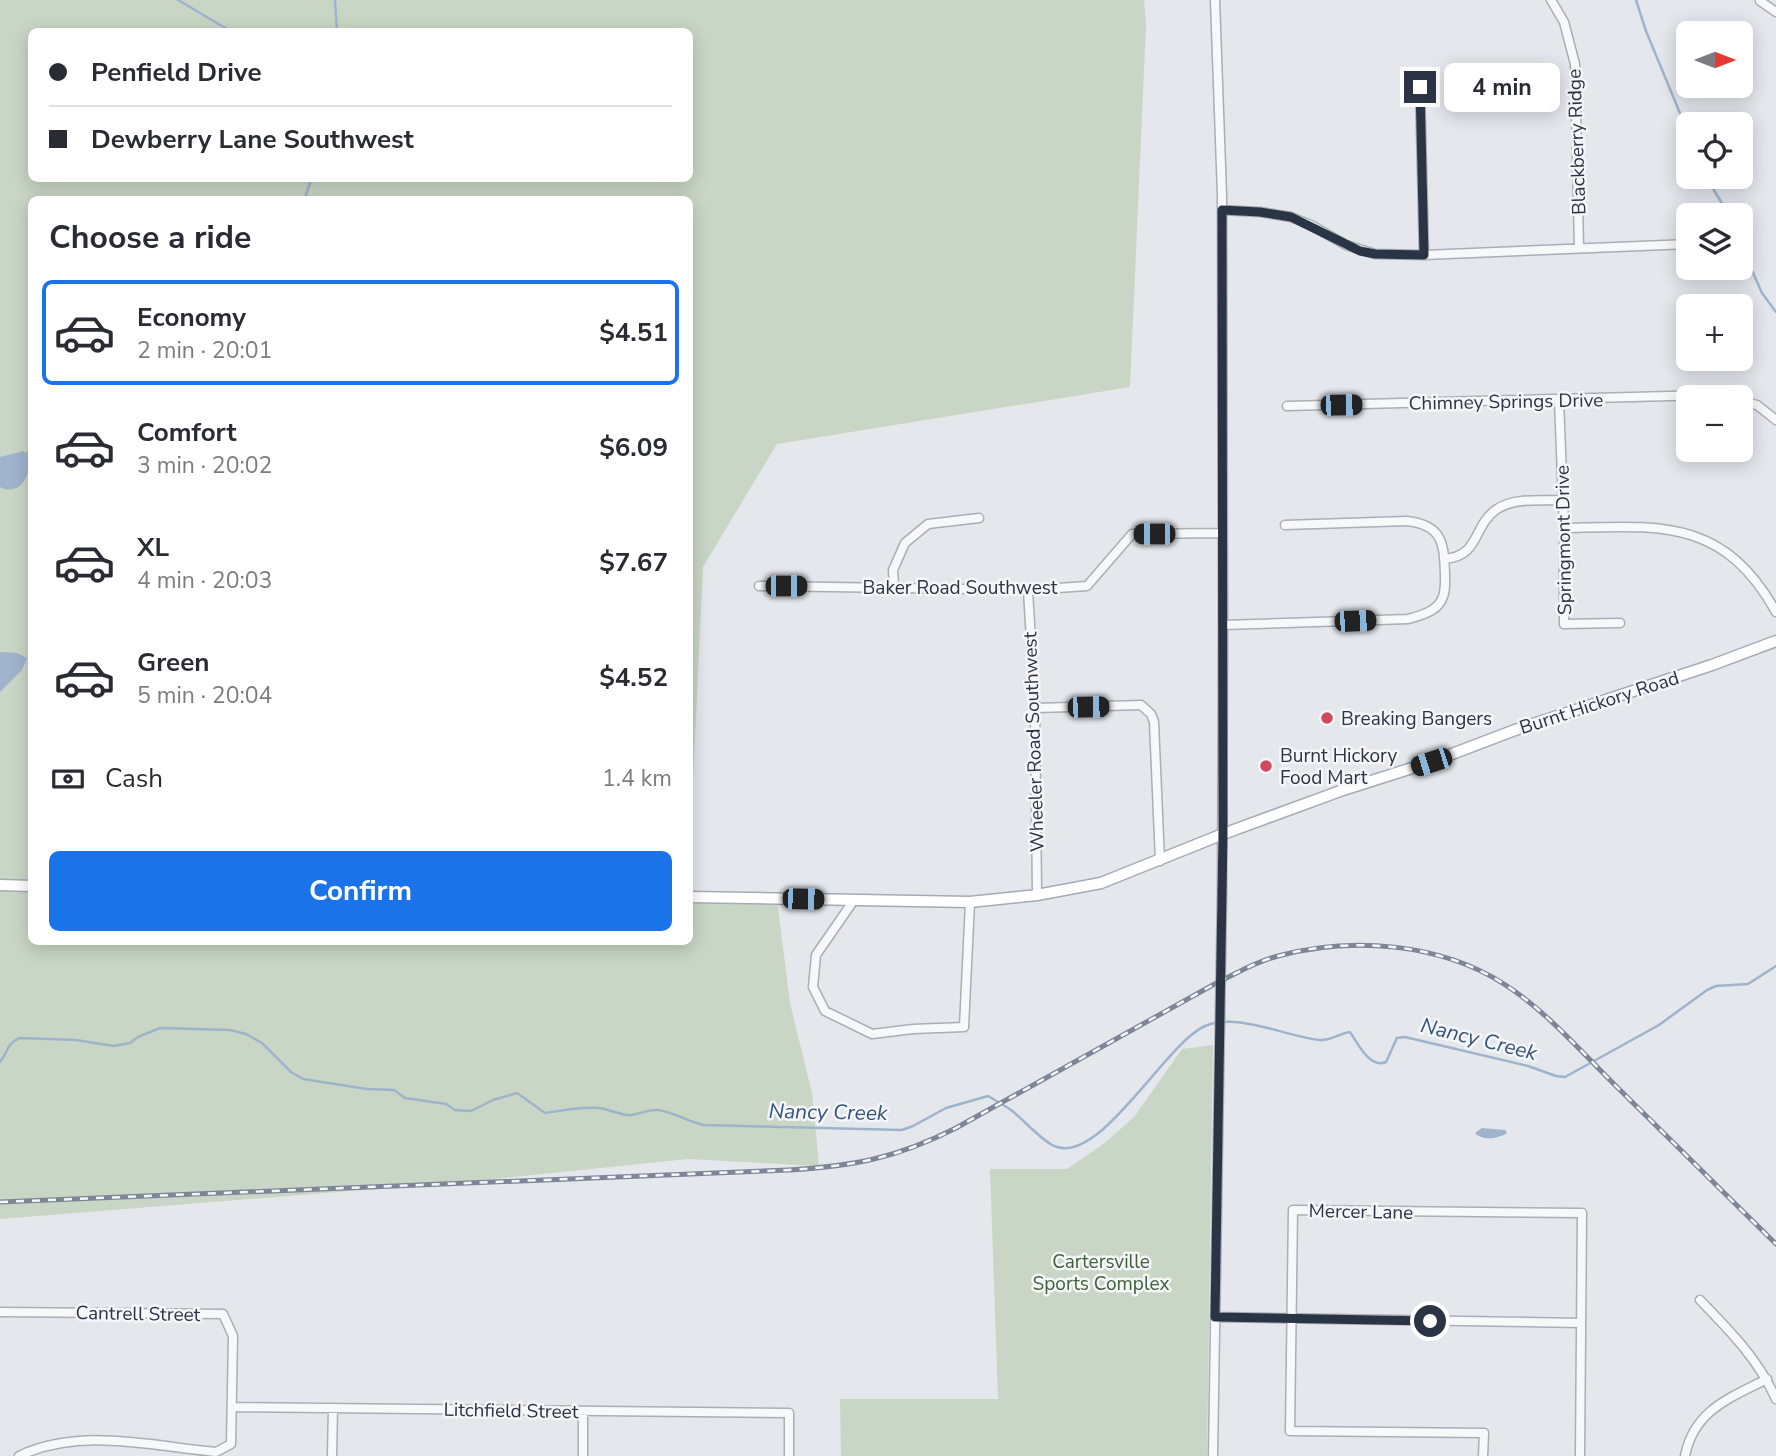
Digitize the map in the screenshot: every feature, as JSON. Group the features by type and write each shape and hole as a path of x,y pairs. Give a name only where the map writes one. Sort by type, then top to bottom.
{"main road":[{"name":"Burnt Hickory Road","path":"693,897 970,902 1037,895 1101,883 1343,790 1431,762 1515,730 1776,641"},
{"path":"0,886 28,886"}],"street":[{"path":"1213,1456 1223,834 1222,210 1216,0"},
{"name":"Blackberry Ridge","path":"1551,0 1564,22 1575,64 1579,248"},
{"path":"1760,1 1776,12"},
{"path":"1420,87 1424,255"},
{"path":"1222,210 1291,217 1360,251 1375,254 1424,255 1676,244"},
{"name":"Chimney Springs Drive","path":"1287,406 1676,396"},
{"name":"Springmont Drive","path":"1559,400 1564,528 1564,624 1620,623"},
{"path":"1753,404 1776,420"},
{"path":"1444,559 1458,558 1469,550 1485,519 1498,508 1520,501 1563,500"},
{"path":"894,586 893,570 905,543 920,530 928,524 979,518"},
{"path":"1223,625 1408,619 1435,608 1441,602 1445,590 1444,548 1433,530 1418,522 1285,525"},
{"path":"1564,528 1656,527 1694,536 1717,546 1746,570 1763,588 1776,612"},
{"name":"Baker Road Southwest","path":"759,586 1028,590 1087,586 1132,534 1222,533"},
{"name":"Wheeler Road Southwest","path":"1028,590 1035,708 1037,895"},
{"path":"1035,708 1141,705 1150,714 1154,722 1160,861"},
{"path":"854,900 817,955 813,988 825,1011 872,1034 964,1027 970,902"},
{"name":"Mercer Lane","path":"1483,1456 1484,1433 1290,1431 1293,1210 1583,1213 1580,1456"},
{"path":"1700,1300 1746,1348 1768,1379 1776,1399"},
{"name":"Cantrell Street","path":"0,1312 223,1314 233,1336 233,1407"},
{"path":"1215,1317 1581,1323"},
{"path":"1685,1456 1692,1434 1704,1416 1724,1402 1768,1379"},
{"path":"19,1456 46,1444 93,1439 163,1452 216,1452 231,1444 233,1407"},
{"name":"Litchfield Street","path":"233,1407 789,1413 789,1456"},
{"path":"332,1408 332,1456"},
{"path":"583,1410 583,1456"}],"green space":[{"path":"0,0 1144,0 1146,25 1130,387 777,444 703,567 693,782 693,196 28,196 28,945 693,945 693,897 777,899 790,1003 812,1093 819,1166 688,1159 463,1182 0,1219"},
{"name":"Cartersville Sports Complex","path":"1213,1045 1207,1456 841,1456 840,1399 998,1399 990,1169 1067,1169 1106,1142 1134,1117 1182,1049"}],"water":[{"path":"23,451 27,454 28,472 20,486 14,489 0,487 0,457"},
{"path":"0,652 17,653 27,658 22,670 0,692"},
{"path":"1482,1128 1505,1130 1507,1133 1486,1138 1475,1133"}],"waterway":[{"path":"178,0 225,28"},
{"path":"335,0 337,28"},
{"path":"1636,0 1679,112"},
{"path":"305,196 311,182"},
{"path":"1713,189 1722,203"},
{"path":"1753,273 1762,293 1776,312"},
{"name":"Nancy Creek","path":"0,1062 10,1045 20,1038 76,1040 114,1046 130,1043 160,1028 230,1030 246,1034 262,1043 291,1072 303,1079 367,1089 394,1090 405,1098 446,1104 455,1110 471,1111 493,1100 517,1093 545,1113 592,1108 631,1115 658,1110 704,1125 902,1130 946,1108 988,1096 1011,1110 1052,1145 1070,1148 1090,1139 1110,1123 1189,1037 1205,1026 1218,1022 1247,1023 1320,1040 1350,1032 1365,1054 1380,1063 1386,1062 1397,1038 1405,1037 1565,1077 1659,1025 1707,990 1716,986 1748,984 1776,966"}],"railway":[{"path":"0,1202 789,1170 855,1163 914,1147 956,1128 1220,981 1256,964 1306,950 1365,945 1424,952 1452,960 1479,970 1520,995 1565,1035 1776,1244"}],"place":[{"name":"Breaking Bangers","path":"1327,718"},
{"name":"Burnt Hickory Food Mart","path":"1266,766"}],"route":[{"path":"1420,87 1424,255 1360,251 1291,217 1222,210 1223,834 1215,1317 1430,1321"}]}
